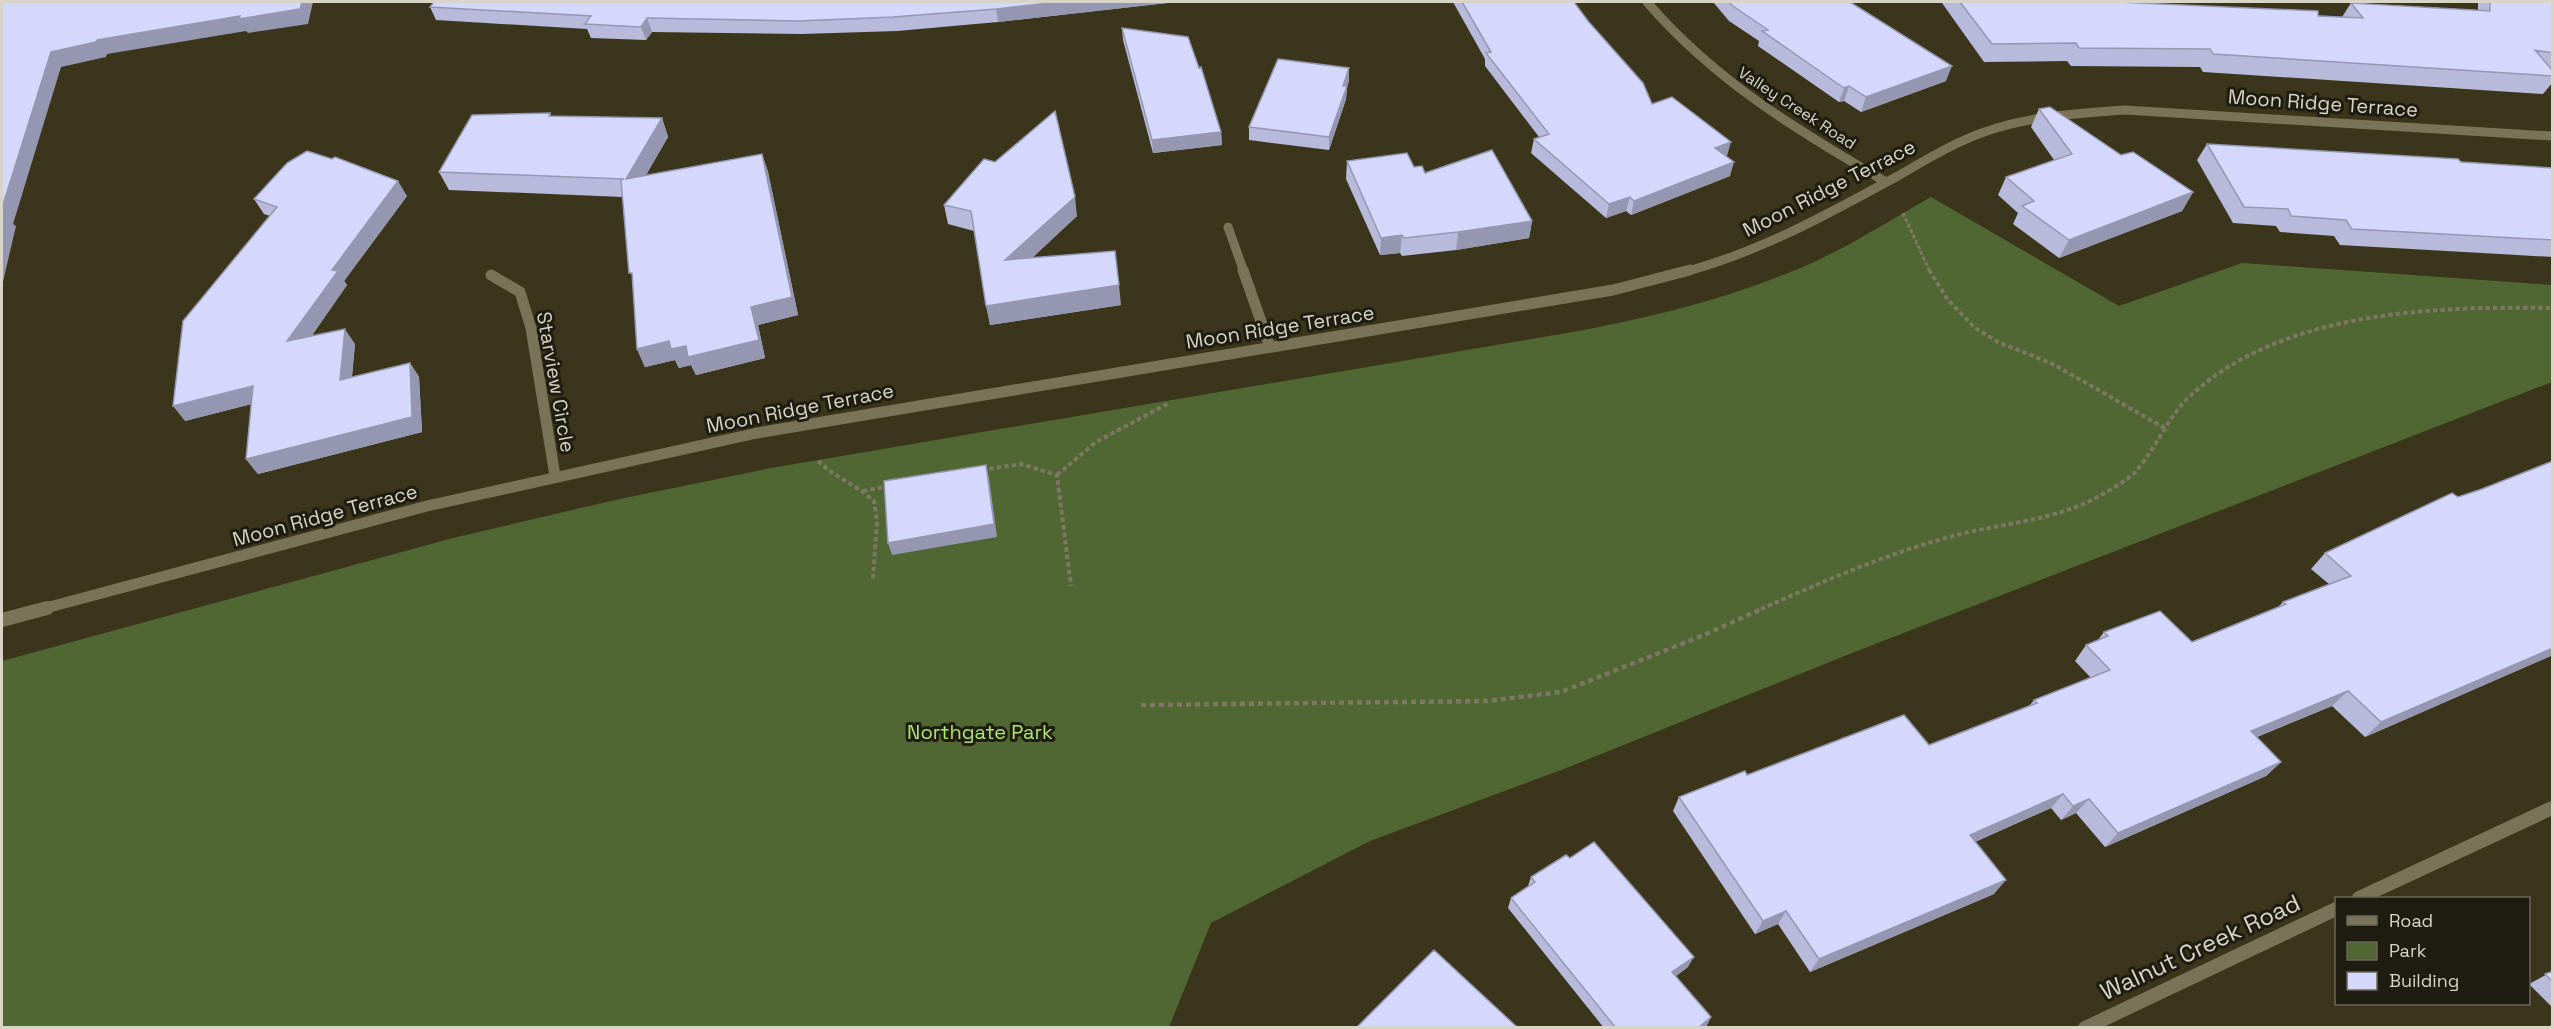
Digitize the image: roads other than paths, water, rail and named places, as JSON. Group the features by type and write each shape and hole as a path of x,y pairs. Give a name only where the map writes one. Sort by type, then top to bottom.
{"street":[{"name":"Valley Creek Road","path":"1647,2 1703,61 1755,102 1886,182"},
{"name":"Moon Ridge Terrace","path":"2,620 427,506 555,476 768,431 1612,290 1699,268 1771,242 1961,141 2009,124 2075,113 2125,110 2553,136"},
{"path":"1228,227 1270,347"},
{"name":"Starview Circle","path":"491,275 520,292 531,328 555,476"},
{"path":"2361,897 2553,807"},
{"name":"Walnut Creek Road","path":"2085,1028 2335,910"}],"park label":[{"name":"Northgate Park","path":"980,732"}]}
